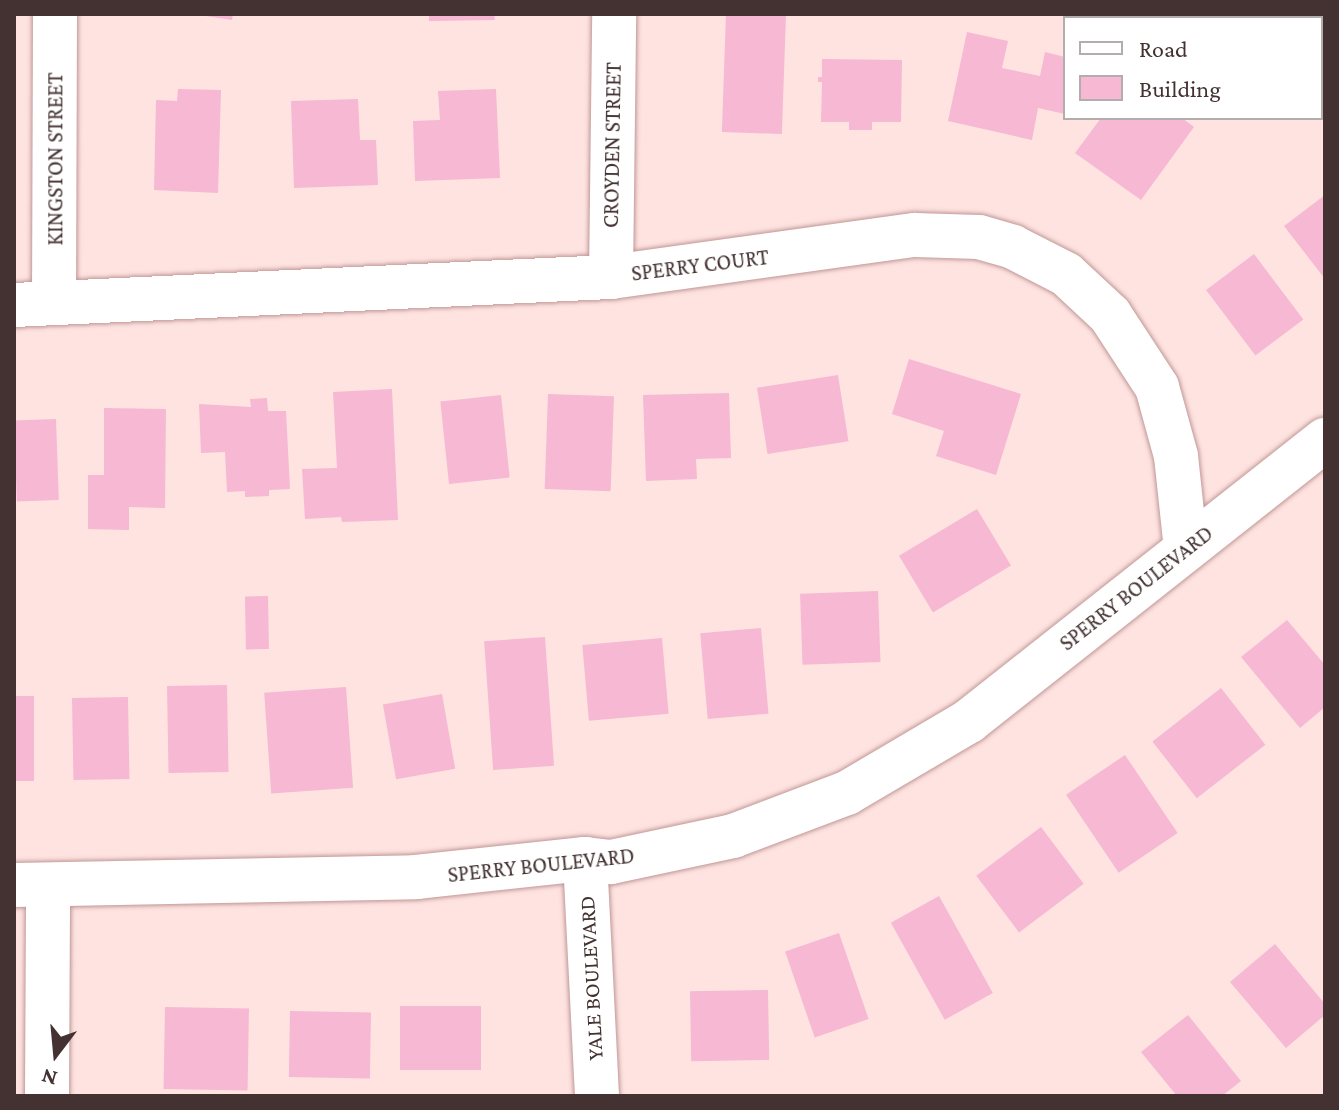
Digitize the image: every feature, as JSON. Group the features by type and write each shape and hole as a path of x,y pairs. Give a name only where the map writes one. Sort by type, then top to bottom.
{"street":[{"name":"KINGSTON STREET","path":"34,304 55,14"},
{"name":"CROYDEN STREET","path":"611,277 614,14"},
{"name":"SPERRY COURT","path":"34,304 611,277 915,235 979,237 1013,247 1066,274 1110,315 1157,387 1176,456 1186,549"},
{"name":"SPERRY BOULEVARD","path":"31,886 416,877 585,859 611,862 733,836 847,793 969,721 1325,440"},
{"name":"YALE BOULEVARD","path":"585,859 597,1096"},
{"path":"31,886 47,1096"}],"building":[{"path":"193,14 233,14 232,20"},
{"path":"429,14 494,14 495,20 429,21"},
{"path":"726,14 786,16 782,134 722,132"},
{"path":"967,32 1008,41 1002,68 1040,76 1045,52 1063,56 1063,114 1038,108 1032,140 948,121"},
{"path":"822,59 902,60 901,122 872,122 872,130 849,130 849,122 821,122 822,82 818,82 818,77 822,77"},
{"path":"178,89 221,90 218,193 154,190 156,100 177,101"},
{"path":"496,89 500,178 415,181 413,121 440,120 438,91"},
{"path":"358,99 360,140 376,140 378,185 294,188 291,101"},
{"path":"1100,120 1185,120 1194,127 1141,200 1075,153"},
{"path":"1325,195 1325,279 1284,226"},
{"path":"1254,254 1303,319 1255,356 1206,290"},
{"path":"909,359 1021,394 996,475 936,456 944,431 892,414"},
{"path":"838,375 848,441 767,454 757,388"},
{"path":"392,389 398,520 342,522 341,517 305,519 302,469 337,468 333,392"},
{"path":"729,393 731,458 696,459 697,479 646,481 643,395"},
{"path":"548,394 614,396 611,491 545,489"},
{"path":"501,395 510,478 449,484 440,401"},
{"path":"267,398 268,411 286,411 290,489 269,490 269,496 245,497 245,491 227,492 225,452 201,453 199,404 251,407 250,399"},
{"path":"104,408 166,409 165,508 129,507 129,530 88,529 88,475 104,475"},
{"path":"56,419 59,500 17,501 14,420"},
{"path":"977,509 1011,566 933,612 899,556"},
{"path":"878,591 880,662 803,665 800,594"},
{"path":"245,596 268,596 269,649 246,649"},
{"path":"1287,620 1325,665 1325,707 1300,728 1241,657"},
{"path":"761,628 768,714 708,719 700,633"},
{"path":"545,637 554,766 493,770 484,641"},
{"path":"662,638 669,714 589,721 582,645"},
{"path":"227,685 229,772 169,773 167,686"},
{"path":"346,687 353,788 271,793 264,693"},
{"path":"1221,688 1265,745 1197,798 1152,742"},
{"path":"442,694 455,769 396,779 383,704"},
{"path":"14,696 34,696 34,781 14,781"},
{"path":"128,697 129,779 73,780 72,698"},
{"path":"1125,755 1178,833 1119,873 1066,795"},
{"path":"1041,827 1084,884 1019,932 976,876"},
{"path":"939,896 993,993 945,1020 891,923"},
{"path":"839,933 869,1019 815,1038 785,952"},
{"path":"1275,944 1325,1004 1325,1015 1286,1048 1230,982"},
{"path":"768,990 769,1060 691,1061 690,991"},
{"path":"400,1006 481,1006 481,1070 400,1070"},
{"path":"165,1007 249,1008 248,1090 164,1089"},
{"path":"290,1011 371,1012 370,1078 289,1077"},
{"path":"1188,1015 1241,1081 1222,1096 1177,1096 1141,1052"}]}
